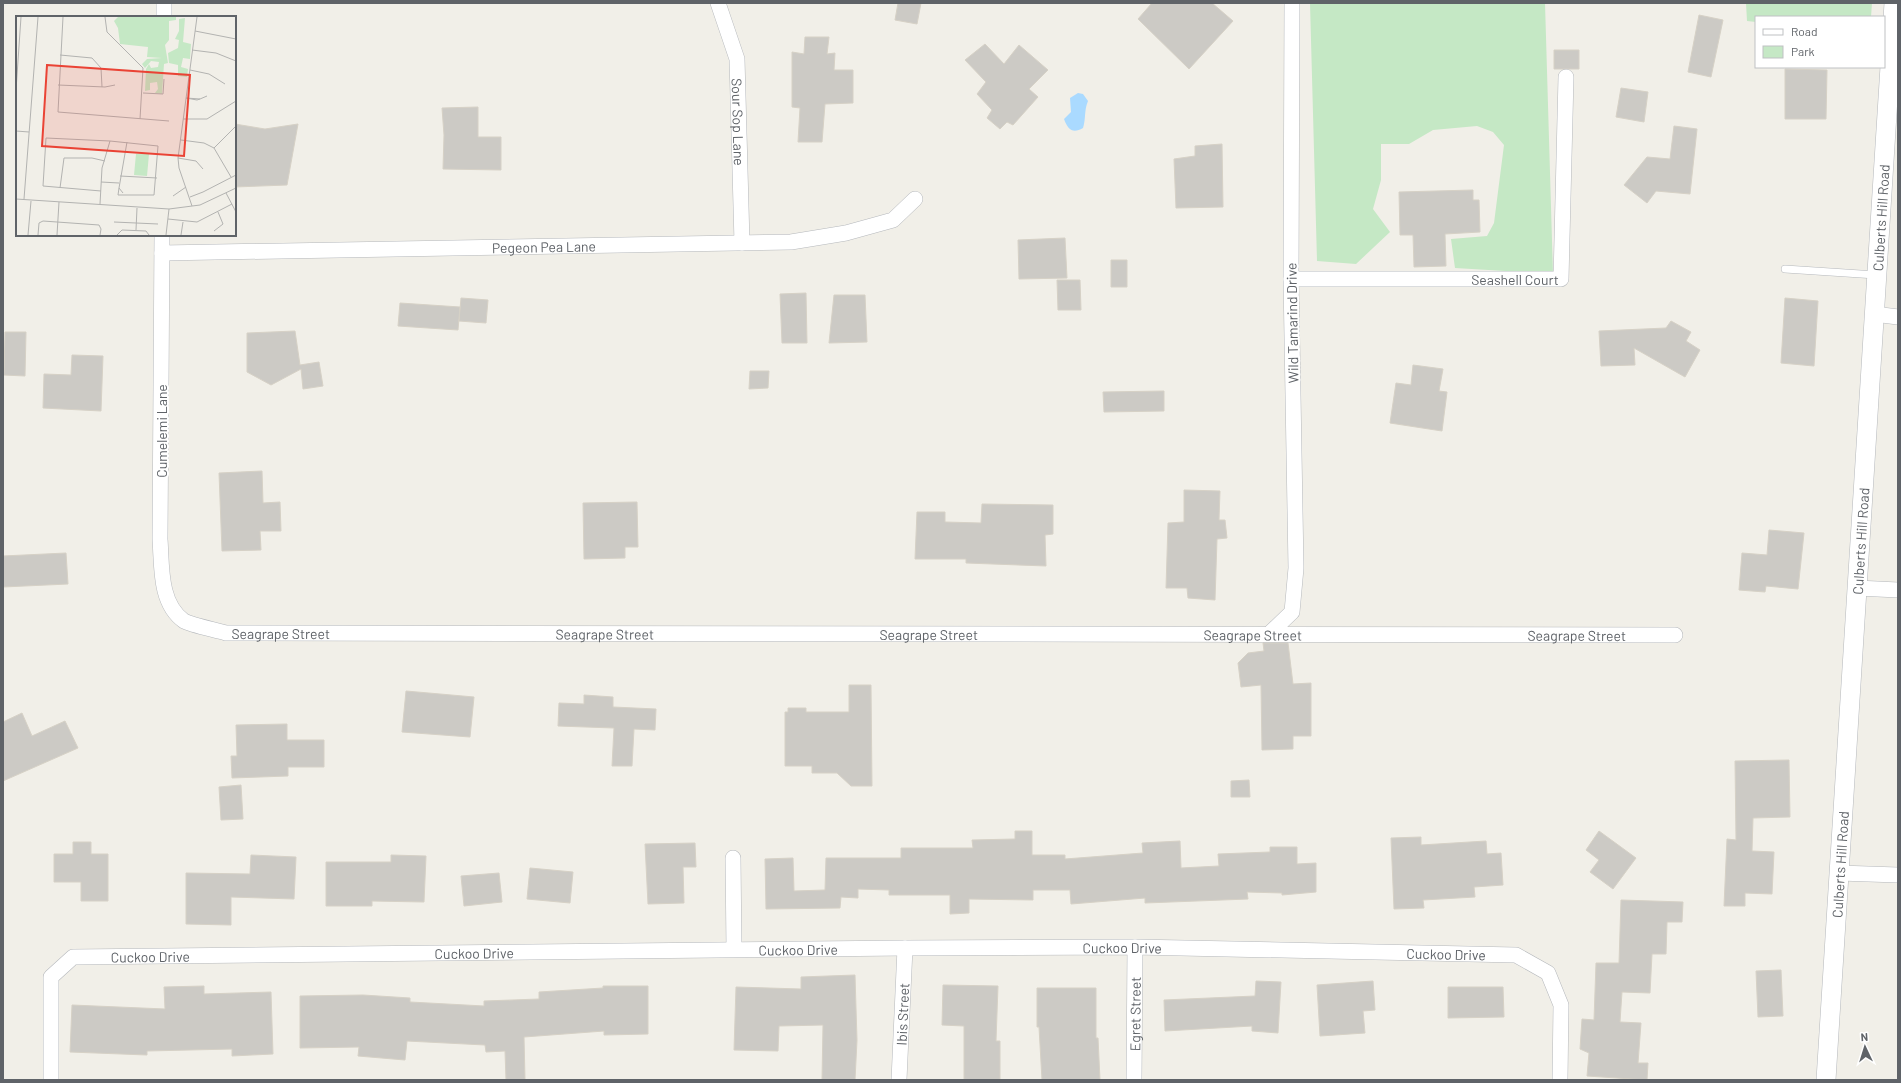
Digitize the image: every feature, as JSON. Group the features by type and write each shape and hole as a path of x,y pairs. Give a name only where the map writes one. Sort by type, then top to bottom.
{"street":[{"path":"164,3 164,16"},
{"name":"Sour Sop Lane","path":"718,3 737,59 742,243"},
{"name":"Wild Tamarind Drive","path":"1270,633 1292,612 1296,568 1291,279 1292,3"},
{"name":"Culberts Hill Road","path":"1826,1080 1894,3"},
{"name":"Seashell Court","path":"1291,279 1561,279 1566,77"},
{"name":"Pegeon Pea Lane","path":"162,253 791,242 846,233 893,220 915,199"},
{"name":"Cumelemi Lane","path":"162,236 160,539 164,587 172,607 184,621"},
{"path":"1874,314 1898,317"},
{"path":"1857,588 1898,590"},
{"name":"Seagrape Street","path":"184,621 226,633 1270,633 1675,635"},
{"path":"733,858 734,949"},
{"path":"1839,873 1898,875"},
{"name":"Cuckoo Drive","path":"51,1080 51,977 73,957 734,949 1135,947 1516,955 1548,973 1561,1005 1560,1080"},
{"name":"Egret Street","path":"1134,1080 1135,947"},
{"name":"Ibis Street","path":"899,1080 905,948"}],"lane":[{"path":"1785,269 1876,275"}],"green space":[{"path":"1310,3 1545,3 1553,274 1455,268 1451,239 1487,236 1494,223 1504,145 1493,132 1477,126 1433,130 1409,144 1381,144 1381,180 1373,209 1390,232 1356,264 1317,261"},
{"path":"1746,3 1872,3 1871,16 1755,16 1755,22 1747,21"}],"water":[{"path":"1078,93 1083,94 1088,101 1083,128 1074,131 1067,126 1064,119 1071,112 1070,98"}],"building":[{"path":"898,3 921,3 917,24 895,20"},
{"path":"1152,3 1212,3 1233,21 1189,69 1138,19"},
{"path":"1699,15 1723,20 1711,77 1688,72"},
{"path":"805,37 829,37 827,54 835,53 834,70 853,70 853,103 825,104 822,142 798,142 800,108 792,107 792,52 804,54"},
{"path":"985,44 1004,64 1019,45 1048,70 1029,89 1038,97 1013,125 1007,122 1000,129 987,118 992,110 977,94 986,82 965,60"},
{"path":"1554,50 1579,50 1579,69 1554,69"},
{"path":"1785,69 1827,70 1826,119 1785,119"},
{"path":"1621,88 1648,92 1644,122 1616,117"},
{"path":"478,107 478,137 501,137 501,170 443,169 444,135 442,108"},
{"path":"236,124 265,129 298,124 287,185 236,187"},
{"path":"1674,126 1697,129 1690,194 1656,191 1647,203 1624,185 1647,157 1670,159"},
{"path":"1222,144 1223,207 1176,208 1174,159 1195,156 1195,146"},
{"path":"1473,190 1473,200 1479,200 1480,232 1445,234 1446,266 1414,267 1413,235 1400,235 1399,192"},
{"path":"1065,238 1067,278 1019,279 1018,240"},
{"path":"1111,260 1127,260 1127,287 1111,287"},
{"path":"1057,280 1080,280 1081,310 1058,310"},
{"path":"806,293 807,343 782,343 780,294"},
{"path":"834,295 865,295 867,342 829,343"},
{"path":"461,298 488,300 486,323 459,321"},
{"path":"1785,298 1818,301 1814,366 1781,363"},
{"path":"400,303 460,307 458,330 398,326"},
{"path":"1671,321 1691,332 1686,341 1700,350 1685,377 1634,348 1635,365 1601,366 1599,331 1666,328"},
{"path":"295,331 300,365 319,362 323,386 303,389 301,369 271,385 247,372 247,333"},
{"path":"5,332 26,332 25,376 4,375"},
{"path":"72,355 103,356 101,411 43,408 44,374 71,375"},
{"path":"1413,365 1443,369 1439,391 1447,392 1442,431 1390,423 1396,383 1411,385"},
{"path":"750,371 769,371 768,388 749,389"},
{"path":"1164,391 1164,411 1104,412 1103,392"},
{"path":"262,471 263,503 280,502 281,531 260,531 261,550 222,551 219,473"},
{"path":"1184,490 1220,491 1219,520 1225,520 1227,538 1217,539 1215,600 1188,598 1187,588 1166,588 1168,523 1184,522"},
{"path":"637,502 638,547 625,547 625,558 584,559 583,503"},
{"path":"982,504 1053,505 1053,534 1045,535 1046,566 966,563 966,559 915,559 917,512 945,512 945,522 981,523"},
{"path":"1769,530 1804,533 1798,589 1766,586 1765,592 1739,590 1742,553 1767,555"},
{"path":"66,553 68,584 3,587 3,556"},
{"path":"1263,643 1288,643 1293,684 1311,683 1311,736 1293,736 1293,749 1262,750 1261,685 1241,687 1238,663 1248,653 1264,651"},
{"path":"849,685 871,685 872,786 851,786 837,773 812,773 812,766 785,766 785,712 788,712 788,708 806,708 806,712 849,712"},
{"path":"406,691 474,697 470,737 402,732"},
{"path":"584,695 613,697 613,707 656,709 655,730 634,729 632,766 612,766 614,728 558,726 559,703 584,704"},
{"path":"22,713 32,736 65,721 78,748 3,781 3,722"},
{"path":"287,724 287,740 324,740 324,767 288,767 288,776 232,778 231,756 237,756 236,725"},
{"path":"1789,760 1790,817 1753,818 1752,851 1774,852 1772,894 1745,893 1745,906 1724,906 1727,839 1736,840 1735,761"},
{"path":"1249,780 1250,797 1231,797 1231,781"},
{"path":"241,785 243,819 221,820 219,787"},
{"path":"1015,831 1032,831 1032,855 1065,855 1065,859 1143,853 1142,843 1180,841 1181,868 1219,866 1218,854 1270,852 1270,847 1297,847 1297,864 1316,863 1316,892 1282,895 1282,893 1247,892 1248,899 1145,903 1145,898 1071,904 1070,890 1033,890 1033,900 969,899 969,913 950,914 950,895 889,895 889,890 858,889 858,898 841,897 840,908 766,909 765,859 793,858 794,891 825,890 826,858 901,858 901,848 973,848 972,840 1015,839"},
{"path":"1599,831 1636,858 1613,889 1590,872 1599,860 1586,850"},
{"path":"1421,837 1421,845 1486,841 1487,854 1501,853 1503,885 1474,887 1475,897 1423,900 1424,908 1394,909 1391,838"},
{"path":"73,842 91,842 91,854 108,854 108,901 81,901 81,882 54,882 54,854 73,854"},
{"path":"695,843 696,867 683,867 684,903 648,904 645,844"},
{"path":"251,855 296,857 294,899 231,897 231,925 186,924 186,873 250,874"},
{"path":"391,855 426,856 424,902 372,901 372,906 326,906 326,862 391,862"},
{"path":"530,868 573,872 570,903 527,899"},
{"path":"499,873 502,902 464,906 461,876"},
{"path":"1621,900 1683,902 1682,922 1667,922 1666,954 1652,954 1650,993 1622,992 1620,1022 1641,1023 1638,1063 1648,1063 1647,1080 1587,1076 1589,1053 1580,1049 1582,1019 1594,1020 1596,963 1619,963"},
{"path":"1781,970 1783,1016 1758,1017 1756,971"},
{"path":"855,975 857,1040 855,1080 822,1080 823,1025 779,1026 778,1051 734,1050 736,987 801,989 801,977"},
{"path":"1256,981 1281,982 1278,1033 1252,1031 1252,1026 1165,1031 1164,1000 1255,996"},
{"path":"1373,981 1375,1010 1363,1011 1365,1033 1320,1036 1317,985"},
{"path":"943,985 998,986 996,1041 1000,1041 1000,1080 964,1080 964,1026 942,1025"},
{"path":"204,986 204,994 271,992 273,1054 232,1056 232,1049 147,1051 147,1055 70,1052 72,1005 165,1009 164,987"},
{"path":"603,986 648,986 648,1034 604,1035 604,1031 524,1037 525,1080 506,1080 505,1051 486,1052 485,1045 407,1041 405,1060 358,1056 359,1047 300,1048 300,996 363,995 410,998 410,1002 484,1006 484,1001 539,999 539,992 603,988"},
{"path":"1448,987 1503,987 1504,1017 1448,1018"},
{"path":"1037,988 1096,988 1096,1038 1098,1038 1100,1080 1042,1080 1039,1027 1037,1027"}]}
